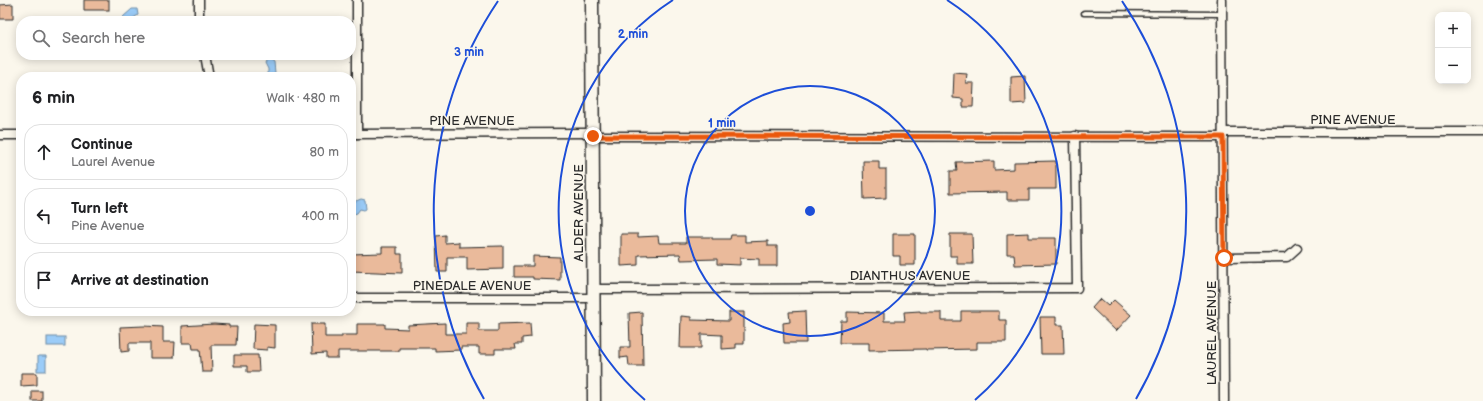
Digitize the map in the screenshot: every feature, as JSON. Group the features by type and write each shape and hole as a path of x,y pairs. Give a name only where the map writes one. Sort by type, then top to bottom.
{"main road":[{"name":"ALDER AVENUE","path":"592,0 594,401"}],"street":[{"path":"199,0 200,16"},
{"path":"356,45 357,0"},
{"name":"LAUREL AVENUE","path":"1222,0 1224,401"},
{"path":"206,60 208,72"},
{"path":"355,72 356,60"},
{"name":"PINE AVENUE","path":"356,134 1075,136 1483,132"},
{"path":"0,135 16,135"},
{"name":"DIANTHUS AVENUE","path":"593,294 1076,288 1075,136"},
{"path":"1224,258 1288,258 1297,248"},
{"name":"PINEDALE AVENUE","path":"356,298 593,294"}],"lane":[{"path":"1084,13 1222,14"}],"water":[{"path":"132,9 137,9 138,15 136,16 124,16"},
{"path":"269,60 274,62 275,72 268,72 265,63"},
{"path":"361,199 365,200 366,209 360,209 357,213 356,201"},
{"path":"47,337 65,337 65,346 47,346"},
{"path":"38,356 46,356 46,371 37,371"}],"building":[{"path":"84,0 109,0 109,10 84,10"},
{"path":"13,4 13,19 0,19 0,5"},
{"path":"954,73 967,74 966,83 974,83 973,107 963,107 963,99 953,98"},
{"path":"1025,76 1026,103 1011,104 1011,77"},
{"path":"863,161 879,161 879,169 886,169 886,198 864,199"},
{"path":"994,161 994,170 1014,169 1014,162 1056,161 1056,189 1029,189 1029,200 1007,200 1007,192 950,193 950,171 957,171 956,162"},
{"path":"1029,233 1029,238 1056,238 1056,264 1015,265 1014,254 1007,254 1007,234"},
{"path":"621,234 638,234 638,237 658,236 659,243 686,243 686,237 730,239 731,235 745,235 745,242 768,241 768,246 777,246 777,266 759,266 759,259 740,258 740,265 717,264 717,259 681,260 680,254 638,255 638,265 621,266"},
{"path":"893,234 915,234 915,265 900,265 900,256 893,256"},
{"path":"950,234 972,234 973,264 957,264 957,256 950,256"},
{"path":"445,235 445,243 459,242 459,247 503,246 503,269 467,270 467,257 447,257 447,272 437,272 436,236"},
{"path":"382,247 397,247 397,254 402,254 402,273 356,271 356,254 382,253"},
{"path":"533,256 560,257 560,280 533,279 533,277 514,277 514,266 533,266"},
{"path":"1100,299 1108,306 1114,300 1131,315 1116,331 1092,308"},
{"path":"805,311 806,343 784,343 783,323 790,322 789,312"},
{"path":"961,311 999,311 999,320 1006,320 1006,342 977,342 977,349 926,350 869,350 869,343 840,343 841,321 847,321 847,312 884,313 884,321 905,321 904,312 941,312 941,321 961,321"},
{"path":"642,312 643,366 629,366 628,357 620,358 620,347 630,347 629,313"},
{"path":"729,312 744,312 744,344 736,344 736,348 722,349 722,335 701,334 701,348 680,348 681,316 691,317 691,320 729,321"},
{"path":"1040,317 1056,317 1056,325 1063,325 1064,354 1041,354"},
{"path":"445,323 445,334 466,334 466,323 479,323 479,331 498,331 498,324 530,323 531,337 522,338 522,344 515,344 516,349 495,349 495,354 479,354 479,347 461,347 461,350 435,351 435,348 399,348 399,351 338,351 338,358 326,358 326,353 312,354 311,324 325,324 325,337 342,337 342,335 357,335 357,324 385,324 385,328 408,329 408,325"},
{"path":"214,324 237,327 236,345 211,345 212,372 202,372 200,349 193,349 192,343 182,343 182,326"},
{"path":"254,324 275,325 275,348 267,347 267,350 253,349"},
{"path":"120,327 163,327 163,342 175,342 174,358 150,358 150,343 129,343 129,351 121,352"},
{"path":"234,355 258,355 259,372 247,372 247,366 234,366"},
{"path":"21,373 37,373 37,385 21,386"},
{"path":"32,391 42,391 42,401 32,401"}],"route":[{"path":"593,136 1223,137 1224,258"}]}
